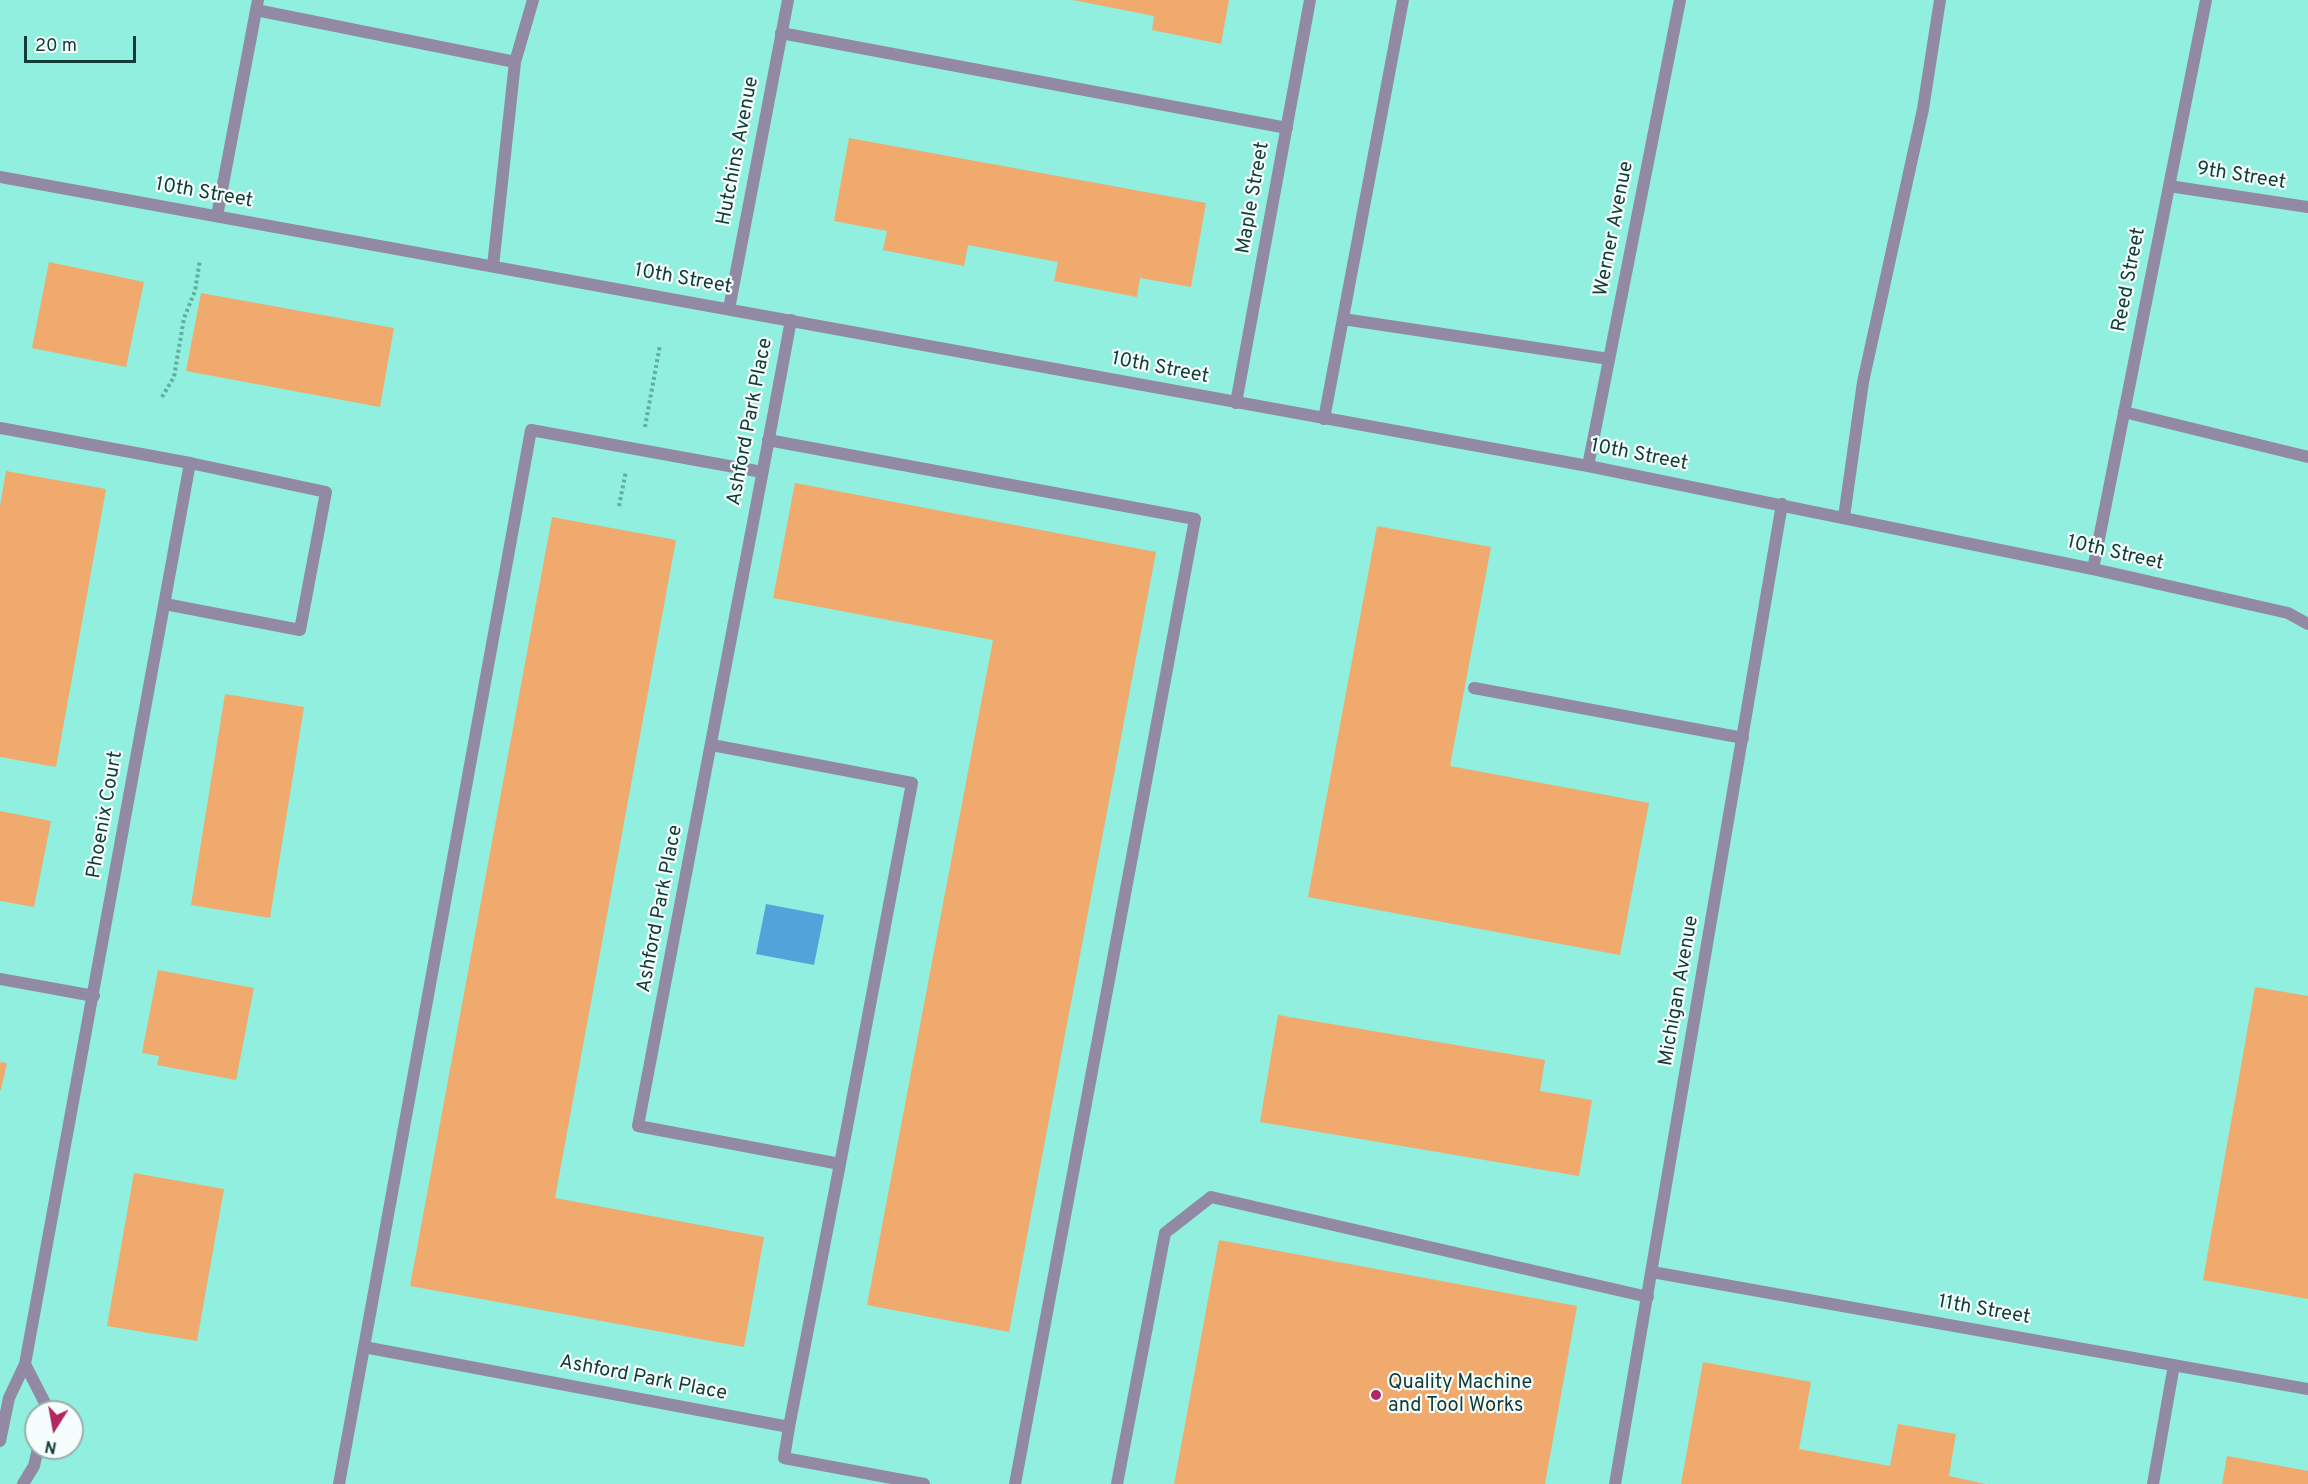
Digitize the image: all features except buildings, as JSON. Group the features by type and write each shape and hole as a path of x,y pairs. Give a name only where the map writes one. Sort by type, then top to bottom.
{"street":[{"path":"493,266 515,62 533,0"},
{"name":"Hutchins Avenue","path":"729,309 788,0"},
{"name":"Maple Street","path":"1236,403 1310,0"},
{"path":"1324,419 1403,0"},
{"name":"Werner Avenue","path":"1588,466 1680,0"},
{"path":"1844,517 1863,382 1923,109 1940,0"},
{"name":"Reed Street","path":"2093,569 2206,0"},
{"path":"218,216 257,5 515,62"},
{"path":"781,33 1287,128"},
{"name":"10th Street","path":"0,177 1588,466 2093,569 2288,614 2308,624"},
{"name":"9th Street","path":"2169,186 2308,207"},
{"path":"1343,319 1609,359"},
{"name":"Ashford Park Place","path":"790,320 712,745 638,1126 840,1164"},
{"path":"2124,412 2308,457"},
{"path":"0,428 190,463 327,492 300,630 165,604"},
{"path":"339,1484 531,430 762,472"},
{"path":"768,440 1195,519 1015,1484"},
{"name":"Phoenix Court","path":"0,1441 9,1398 25,1364 190,463"},
{"name":"Michigan Avenue","path":"1615,1484 1653,1272 1782,504"},
{"path":"1474,688 1743,738"},
{"path":"712,745 912,783 784,1458 924,1484"},
{"path":"0,978 94,996"},
{"path":"1117,1484 1165,1233 1211,1197 1648,1297"},
{"name":"11th Street","path":"1653,1272 2308,1389"},
{"name":"Ashford Park Place","path":"364,1347 789,1427"},
{"path":"25,1364 43,1400"},
{"path":"2153,1484 2175,1365"},
{"path":"23,1484 35,1460"}],"path":[{"path":"162,397 174,377 184,318 195,291 200,260"}],"water":[{"path":"766,904 824,915 814,965 756,954"}],"place":[{"name":"Quality Machine and Tool Works","path":"1376,1395"}]}
